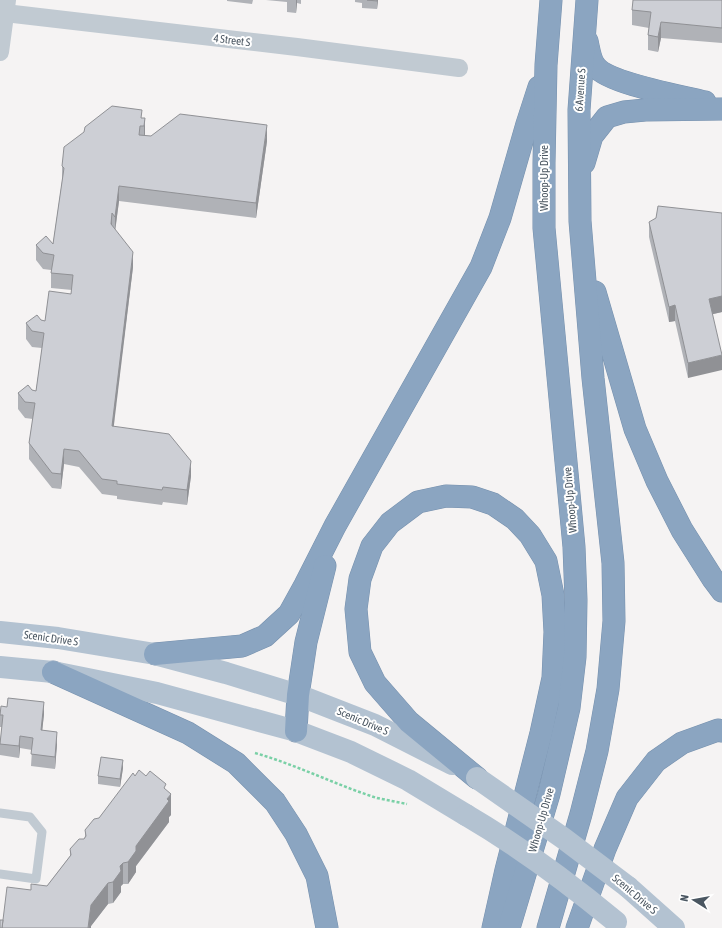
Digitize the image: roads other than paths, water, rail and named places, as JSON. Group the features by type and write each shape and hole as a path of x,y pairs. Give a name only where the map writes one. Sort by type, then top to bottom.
{"highway":[{"path":"155,654 242,646 265,636 289,614 335,526 481,266 500,218 527,124 546,65 551,0"},
{"name":"6 Avenue S","path":"579,179 579,110 587,0"},
{"path":"584,27 590,54 596,67 607,76 655,90 722,105"},
{"name":"Whoop-Up Drive","path":"509,928 549,794 569,708 575,657 576,600 574,547 544,228 546,65"},
{"path":"548,928 581,814 597,751 608,689 614,621 613,563 593,378 581,241 579,179 592,136 607,118 624,112 638,110 722,109"},
{"path":"581,241 635,429 657,481 682,530 722,591"},
{"path":"477,778 409,722 375,683 360,652 356,609 360,579 372,546 390,523 418,502 446,496 472,497 479,499 493,504 515,519 530,535 546,561 553,595 555,632 553,678 493,928"},
{"path":"296,731 298,695 306,642 335,526"},
{"path":"53,672 188,733 236,763 275,802 296,834 317,876 327,928"},
{"path":"578,928 605,848 627,798 656,761 682,743 718,730 722,731"}],"main road":[{"name":"Scenic Drive S","path":"0,632 58,638 155,654 226,673 298,695 376,725 477,778 628,887 674,928"},
{"path":"0,667 53,672 157,693 296,731 351,752 408,780 501,836 577,890 620,925"}],"street":[{"path":"0,52 6,6"},
{"name":"4 Street S","path":"6,6 289,46 459,68"}],"lane":[{"path":"0,813 30,817 42,832 36,879 0,874"}]}
